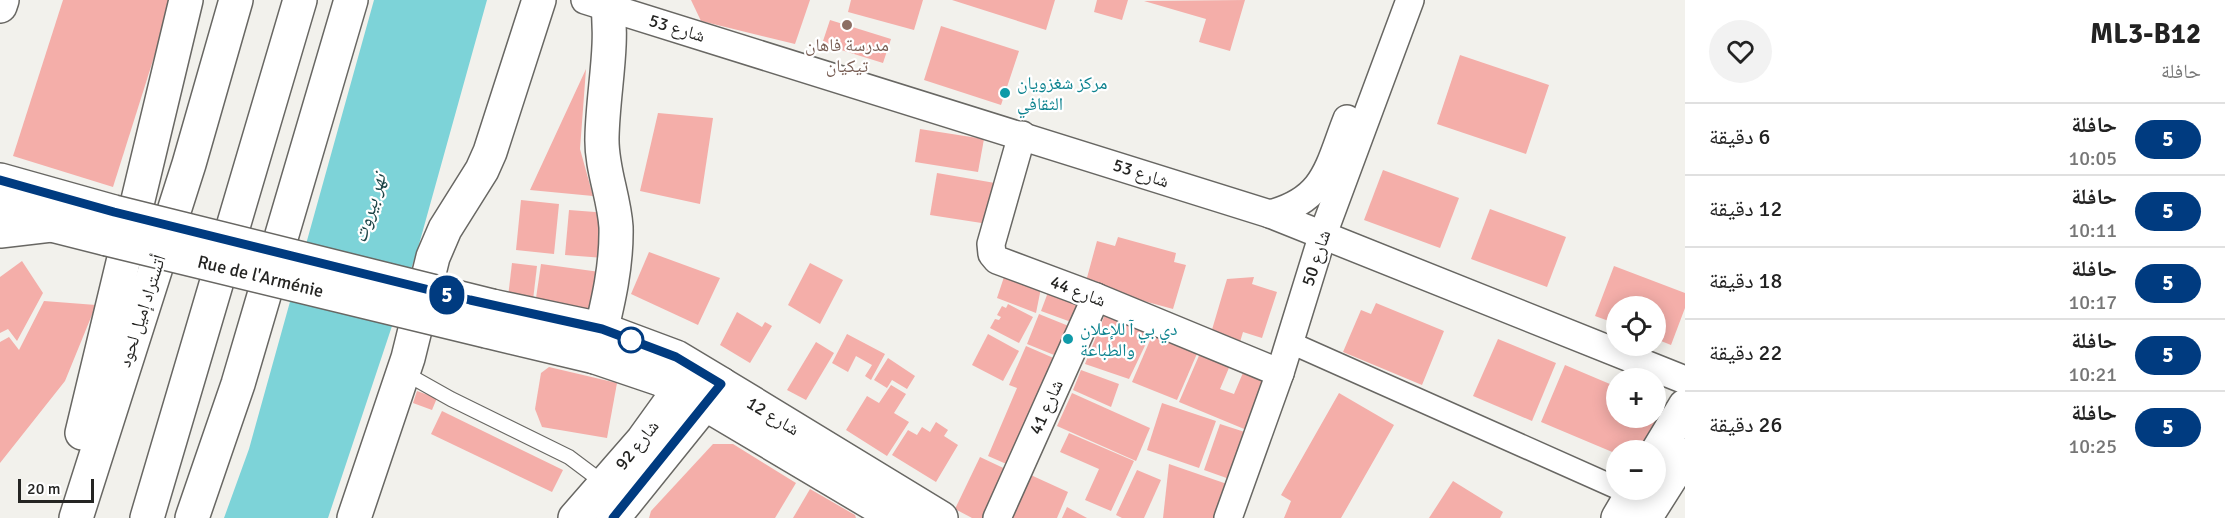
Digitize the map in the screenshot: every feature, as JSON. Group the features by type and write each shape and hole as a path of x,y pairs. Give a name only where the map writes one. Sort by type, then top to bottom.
{"main road":[{"path":"0,6 2,0"},
{"path":"60,518 186,0"},
{"name":"أتستراد إميل لحود","path":"76,518 189,164 236,0"},
{"path":"147,518 300,0"},
{"path":"291,34 305,18 315,0"},
{"path":"192,518 238,384 351,0"},
{"path":"354,518 403,372 433,257 445,230 482,170 490,152 538,0"},
{"path":"598,343 612,288 616,226 605,171 602,138 610,48 600,2"},
{"name":"Rue de l'Arménie","path":"0,180 110,226 489,318"},
{"name":"Rue de l'Arménie","path":"0,212 51,225 110,226"},
{"path":"0,231 51,225"},
{"name":"شارع 12","path":"489,318 598,343 660,379 701,387 900,513 941,518"},
{"name":"شارع 92","path":"575,518 619,506 643,440 701,387"},
{"path":"1664,440 1685,406"},
{"path":"1666,470 1685,455"}],"street":[{"path":"1270,214 1291,209 1308,198 1322,182 1357,119 1392,0"},
{"name":"شارع 50","path":"1228,518 1280,373 1357,119 1410,0"},
{"name":"شارع 53","path":"600,2 1270,214 1685,380"},
{"name":"شارع 44","path":"1022,135 991,244 997,260 1096,297 1280,373"},
{"name":"شارع 41","path":"997,518 1096,297"},
{"path":"1289,342 1606,489"}],"lane":[{"path":"403,372 459,404 568,457 619,506"}],"water":[{"name":"نهر بيروت","path":"374,0 487,0 418,248 328,518 224,518 249,449"}],"building":[{"path":"63,0 172,0 113,187 13,156"},
{"path":"691,0 810,0 795,44 701,21"},
{"path":"851,0 923,0 914,30 848,12"},
{"path":"952,0 1055,0 1046,30"},
{"path":"1097,0 1128,0 1122,20 1094,12"},
{"path":"1245,0 1230,51 1199,42 1206,19 1144,1"},
{"path":"830,20 891,39 883,63 822,44"},
{"path":"941,26 1019,51 1001,105 924,80"},
{"path":"1460,55 1549,85 1526,154 1437,124"},
{"path":"586,69 580,149 593,196 530,190"},
{"path":"658,113 713,118 700,204 640,191"},
{"path":"920,129 984,139 978,172 915,162"},
{"path":"1383,170 1459,198 1440,248 1364,220"},
{"path":"937,173 995,183 988,224 930,215"},
{"path":"521,200 559,204 554,254 516,250"},
{"path":"1490,209 1566,237 1547,287 1471,259"},
{"path":"569,210 608,213 604,258 565,255"},
{"path":"1118,237 1176,253 1174,262 1186,265 1173,309 1085,285 1097,241 1115,246"},
{"path":"649,252 720,278 698,325 631,294"},
{"path":"22,261 43,293 17,341 8,329 0,333 0,277"},
{"path":"512,263 537,266 533,300 508,297"},
{"path":"810,263 843,280 820,324 788,305"},
{"path":"541,264 600,272 595,312 535,305"},
{"path":"1614,266 1685,293 1685,308 1671,345 1666,343 1666,296 1606,296 1606,320 1595,316"},
{"path":"1005,274 1041,288 1036,313 997,298"},
{"path":"1254,277 1252,284 1277,292 1262,338 1243,332 1240,342 1211,333 1227,279"},
{"path":"1050,287 1091,302 1082,326 1041,311"},
{"path":"44,301 96,305 65,381 0,463 0,342 9,337 19,350"},
{"path":"1376,303 1444,331 1422,385 1343,352 1361,310 1371,314"},
{"path":"1008,304 1033,317 1019,343 990,328 995,319 999,320 1001,317 997,315 1002,306 1006,308"},
{"path":"737,312 762,327 765,322 772,326 750,363 720,345"},
{"path":"1106,312 1152,331 1129,379 1085,364"},
{"path":"1039,314 1076,329 1064,359 1027,344"},
{"path":"1154,331 1199,349 1177,400 1132,382"},
{"path":"847,334 885,354 871,380 865,376 872,365 856,356 848,372 832,363"},
{"path":"988,334 1019,351 1003,381 972,365"},
{"path":"1498,339 1556,363 1532,421 1473,396"},
{"path":"816,342 834,353 806,400 787,390"},
{"path":"1026,346 1065,363 1011,466 988,456 1017,388 1009,385"},
{"path":"1201,351 1231,363 1220,389 1234,394 1245,368 1271,378 1249,431 1179,402"},
{"path":"888,358 915,376 907,389 892,380 887,388 874,380"},
{"path":"1565,365 1606,382 1606,428 1653,428 1648,440 1606,440 1606,449 1541,422"},
{"path":"549,367 617,383 607,438 542,427 535,409 541,373"},
{"path":"1081,370 1119,384 1111,407 1073,390"},
{"path":"891,385 906,394 894,413 909,422 887,456 846,430 867,396 879,403"},
{"path":"417,391 437,398 432,410 413,403"},
{"path":"1072,393 1150,428 1136,461 1057,426"},
{"path":"1339,393 1394,425 1341,518 1284,518 1291,501 1281,495"},
{"path":"1162,403 1216,421 1199,468 1147,450"},
{"path":"442,411 563,470 552,492 431,434"},
{"path":"936,422 948,430 944,436 958,445 936,482 892,455 908,430 917,435 922,427 930,432"},
{"path":"1220,424 1251,434 1235,481 1204,470"},
{"path":"1069,433 1134,461 1111,511 1085,500 1099,469 1060,452"},
{"path":"713,444 733,444 796,483 775,518 649,518 651,511"},
{"path":"980,457 1014,473 992,518 972,518 955,509"},
{"path":"1169,464 1227,484 1215,518 1163,518"},
{"path":"1137,470 1161,480 1144,518 1122,518 1116,515"},
{"path":"1022,471 1068,492 1057,518 1000,518"},
{"path":"1453,481 1503,512 1500,518 1429,518"},
{"path":"810,489 855,515 856,518 793,518"},
{"path":"1067,507 1087,518 1062,518"}],"bus line":[{"name":"5","path":"0,180 114,212 492,306 602,329 676,357 721,384 707,405 613,518"}],"place":[{"name":"مدرسة فاهان تيكيان","path":"847,25"},
{"name":"مركز شغزويان الثقافي","path":"1005,93"},
{"name":"دي بي آ للإعلان والطباعة","path":"1068,339"}]}
